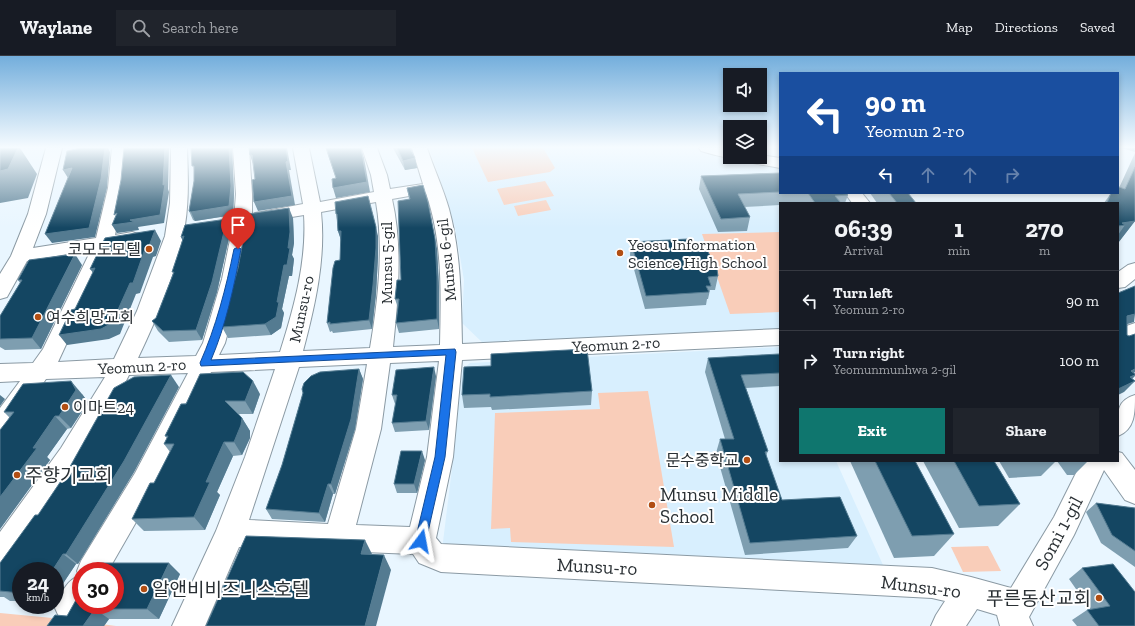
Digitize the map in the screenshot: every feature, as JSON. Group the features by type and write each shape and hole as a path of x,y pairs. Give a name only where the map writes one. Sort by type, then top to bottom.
{"street":[{"path":"0,292 20,256 51,175"},
{"path":"0,427 40,371 60,337 104,242 116,188 117,175"},
{"path":"0,556 55,480 123,367 155,294 180,187 180,175"},
{"path":"97,562 145,481 214,343 232,279 236,221 244,194 242,175"},
{"name":"Munsu-ro","path":"188,626 206,590 231,533 290,359 302,316 313,240 308,175"},
{"name":"Munsu 5-gil","path":"377,175 383,196 389,241 386,309 381,355"},
{"name":"Munsu 6-gil","path":"428,175 444,223 449,258 451,280 451,352"},
{"path":"236,221 433,188"},
{"path":"854,194 860,202"},
{"path":"20,256 169,231"},
{"path":"1119,338 1135,331"},
{"name":"Yeomun 2-ro","path":"0,373 779,337"},
{"path":"231,533 421,541 440,457 451,352"},
{"path":"338,537 367,435 381,355"},
{"path":"1119,425 1135,404"},
{"name":"Somi 1-gil","path":"1017,616 1064,526 1095,462"},
{"path":"1114,462 1135,492"},
{"name":"Munsu-ro","path":"421,541 429,553 441,558 932,583 971,592 1017,616"},
{"name":"Munsu-ro","path":"947,626 971,592"}],"shaded area":[{"name":"Yeosu Information Science High School","path":"438,175 779,175 779,194 847,194 854,202 779,202 779,329 484,344 462,323 464,280 455,227"},
{"path":"485,175 534,175 488,182"},
{"path":"545,181 554,196 504,205 497,189"},
{"path":"546,200 551,210 518,216 514,206"},
{"path":"779,232 779,312 730,314 702,234"},
{"name":"Munsu Middle School","path":"779,347 779,462 836,462 888,576 442,550 455,444 458,373 470,363"},
{"path":"648,391 674,547 511,542 510,528 491,529 495,413 600,409 598,393"},
{"path":"988,546 1001,571 963,572 951,547"},
{"path":"0,613 63,619 116,626 0,626"}],"building":[{"path":"69,175 102,175 89,228 45,234"},
{"path":"122,175 164,175 163,185 165,184 160,215 130,220 134,222 112,225 117,213 114,215"},
{"path":"194,175 230,175 229,206 191,212 189,211"},
{"path":"254,175 288,175 292,196 254,202 252,180 255,179"},
{"path":"335,175 366,175 367,182 333,188 332,179 336,178"},
{"path":"779,175 779,192 738,194 750,217 721,219 701,176"},
{"path":"1132,175 1135,175 1135,221 1122,223 1125,225 1119,226 1119,202 1107,202 1111,194 1119,194 1119,187 1125,189"},
{"path":"423,185 435,239 437,319 396,323 399,299 395,299 397,280 401,280 398,201 410,199 407,188"},
{"path":"809,194 848,195 835,196 840,202 814,202"},
{"path":"890,194 909,194 915,202 896,202"},
{"path":"368,196 376,227 376,248 369,320 330,324 330,322 327,323 333,268 335,261 340,260 341,231 338,231 335,202"},
{"path":"289,208 290,232 288,248 290,248 287,265 284,265 277,302 279,302 276,317 265,324 222,327 238,268 248,214"},
{"path":"227,219 212,282 196,330 163,331 152,321 156,318 174,272 172,272 184,236 181,237 185,225"},
{"path":"155,230 149,246 146,246 133,283 130,283 112,323 101,329 59,335 71,310 75,309 95,268 90,269 105,238"},
{"path":"688,239 689,242 694,242 698,251 707,250 717,269 718,276 708,277 711,286 706,286 709,292 646,296 631,242"},
{"path":"75,254 32,338 0,339 0,316 22,280 18,280 29,260"},
{"path":"1135,286 1135,314 1127,316 1127,335 1129,336 1135,334 1135,369 1131,371 1135,375 1130,377 1135,381 1119,389 1119,293"},
{"path":"587,349 592,391 490,397 490,394 462,395 464,367 491,366 491,354"},
{"name":"문수중학교","path":"779,354 779,373 741,375 768,451 765,452 782,500 840,497 857,536 750,543 720,439 734,439 708,358"},
{"path":"434,367 426,421 392,423 397,395 392,395 396,370"},
{"path":"359,369 351,419 331,484 328,484 319,513 266,509 282,465 303,393 302,389 304,383 311,376 320,372"},
{"path":"243,372 253,381 245,401 225,401 242,418 241,425 234,442 224,442 206,482 210,482 194,517 132,519 150,483 154,483 174,444 164,444 168,436 165,436 181,404 186,404 200,374"},
{"path":"171,375 124,461 66,554 63,554 58,562 12,562 12,592 0,591 0,563 35,515 38,515 67,472 114,388 134,377"},
{"path":"71,381 76,390 59,416 55,416 33,448 37,448 0,497 0,430 14,412 4,412 23,384"},
{"path":"401,451 422,451 414,484 394,484"},
{"path":"875,462 916,462 954,534 912,536"},
{"path":"955,462 995,462 1020,504 979,506"},
{"path":"1096,503 1135,508 1135,551 1112,535"},
{"path":"246,536 365,540 361,554 384,555 365,626 206,626"},
{"path":"124,563 169,563 147,609 124,609"},
{"path":"1113,564 1135,592 1135,626 1099,626 1087,610 1110,606 1082,568"},
{"path":"72,607 72,614 91,614 83,626 47,626 55,615 67,616"}],"place":[{"name":"코모도모텔","path":"149,249"},
{"name":"Yeosu Information Science High School","path":"620,253"},
{"name":"여수희망교회","path":"38,317"},
{"name":"이마트24","path":"65,407"},
{"name":"문수중학교","path":"747,460"},
{"name":"주향기교회","path":"17,475"},
{"name":"Munsu Middle School","path":"652,505"},
{"name":"알앤비비즈니스호텔","path":"144,589"},
{"name":"푸른동산교회","path":"1099,598"}],"route":[{"path":"238,249 232,279 214,343 205,363 451,352 440,457 421,541"}]}
